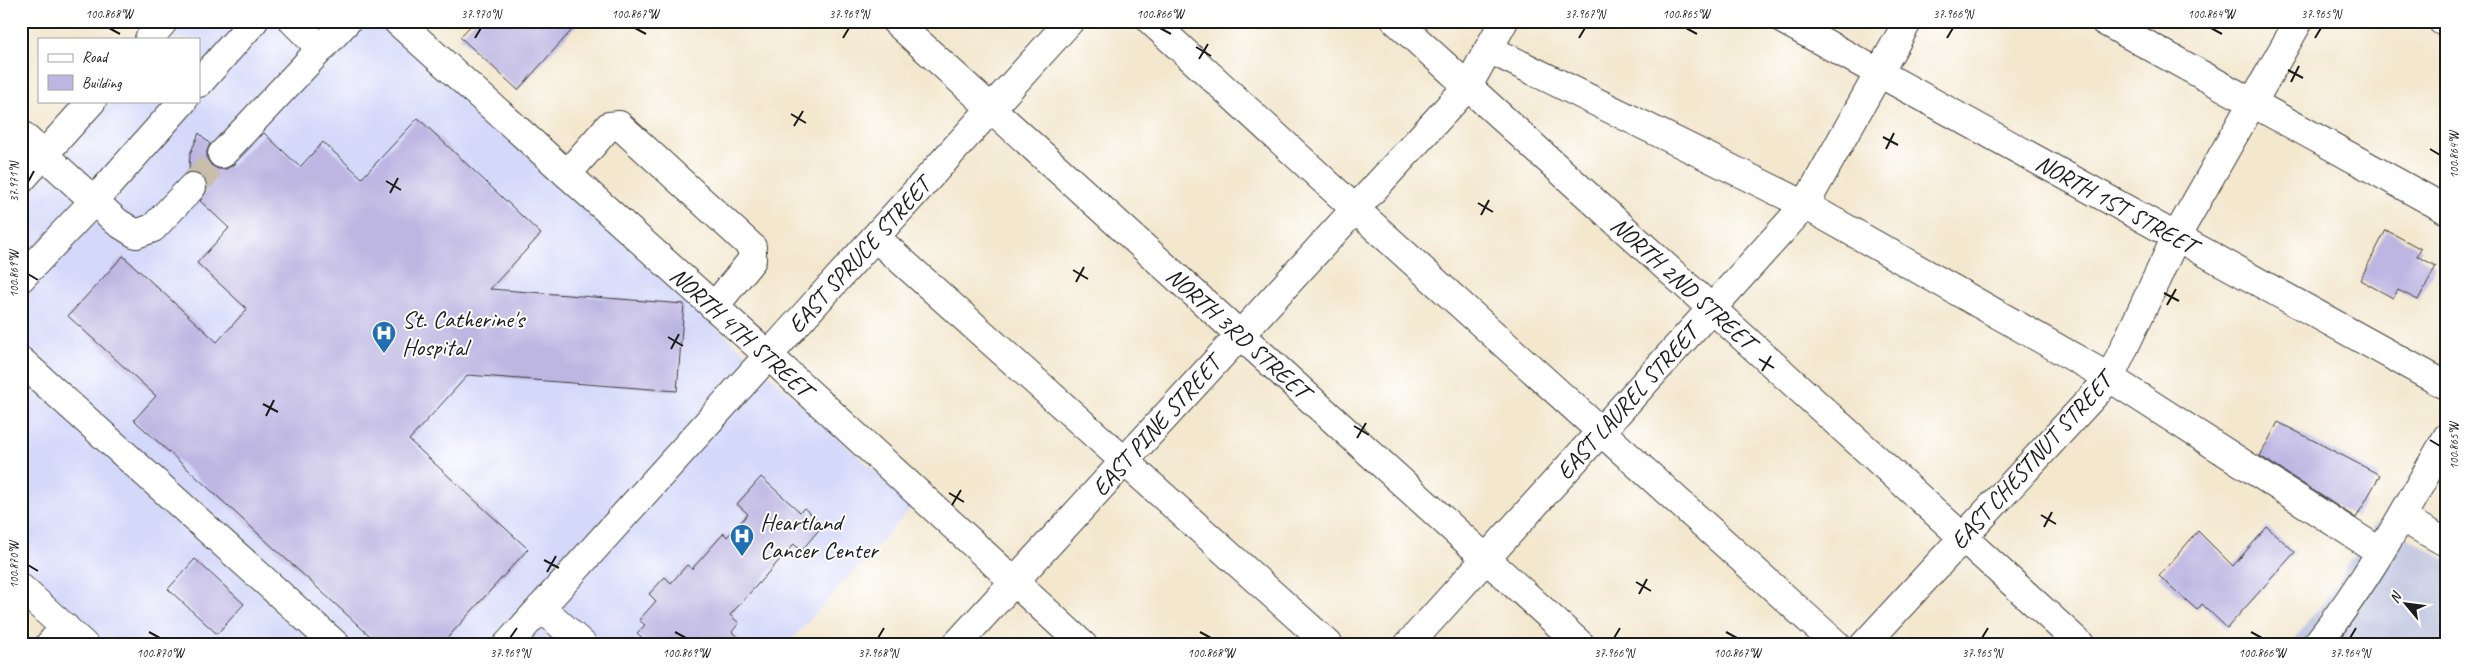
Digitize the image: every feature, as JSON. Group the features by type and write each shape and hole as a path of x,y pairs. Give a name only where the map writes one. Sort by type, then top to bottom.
{"street":[{"path":"200,82 254,21"},
{"path":"293,21 321,49"},
{"path":"222,154 347,21"},
{"name":"NORTH 4TH STREET","path":"397,21 768,355 1084,645"},
{"name":"NORTH 3RD STREET","path":"895,21 1581,645"},
{"name":"EAST SPRUCE STREET","path":"506,645 1070,21"},
{"path":"1151,21 1355,209 1837,645"},
{"name":"NORTH 2ND STREET","path":"1396,21 2081,645"},
{"name":"EAST PINE STREET","path":"956,645 1468,86 1504,21"},
{"name":"NORTH 1ST STREET","path":"1785,21 2447,386"},
{"name":"EAST LAUREL STREET","path":"1408,645 1805,205 1908,21"},
{"path":"2104,21 2447,210"},
{"name":"EAST CHESTNUT STREET","path":"1864,645 2110,378 2176,237 2299,21"},
{"path":"2442,21 2447,24"},
{"path":"1489,49 1805,205 2110,378 2380,551"},
{"path":"21,180 91,102"},
{"path":"21,278 94,201 182,102"},
{"path":"567,174 609,126 618,125 752,247 752,260 714,306"},
{"path":"21,134 117,222 136,234 153,228 192,187"},
{"path":"875,237 1123,462 1329,645"},
{"path":"21,361 336,645"},
{"path":"2316,645 2348,604 2402,518 2447,437"},
{"path":"2402,518 2447,543"},
{"path":"21,588 66,639"},
{"path":"541,607 583,645"}],"shaded area":[{"name":"St. Catherine's Hospital","path":"186,21 381,21 913,506 787,645 71,645 85,628 21,570 21,202 112,102 200,102 200,38 171,38"},
{"path":"2376,521 2447,560 2447,645 2290,645 2331,592"}],"building":[{"path":"475,21 580,21 518,90 460,37"},
{"path":"418,118 541,234 490,289 684,304 677,391 468,375 409,440 528,549 441,645 380,645 134,420 156,396 68,316 123,256 217,342 247,309 197,263 229,228 200,201 207,190 207,183 203,176 196,172 189,172 190,154 199,133 210,144 207,151 207,159 211,165 218,169 226,169 233,165 264,133 300,167 323,142 362,178"},
{"path":"2386,230 2421,249 2417,256 2436,266 2418,300 2398,290 2393,298 2360,280"},
{"path":"2278,422 2380,475 2356,518 2260,456"},
{"name":"Heartland Cancer Center","path":"761,477 800,512 804,508 823,525 801,551 794,544 730,615 739,623 732,632 746,645 650,645 637,633 645,625 639,620 656,601 649,594 665,577 671,583 687,565 692,569 724,533 727,537 748,514 737,504"},
{"path":"2267,527 2295,552 2227,628 2202,604 2197,610 2159,576 2198,531 2233,566"},
{"path":"195,559 244,604 217,634 168,589"}],"tunnel":[{"path":"192,187 222,154"}],"place":[{"name":"St. Catherine's Hospital","path":"384,354"},
{"name":"Heartland Cancer Center","path":"742,557"}]}
